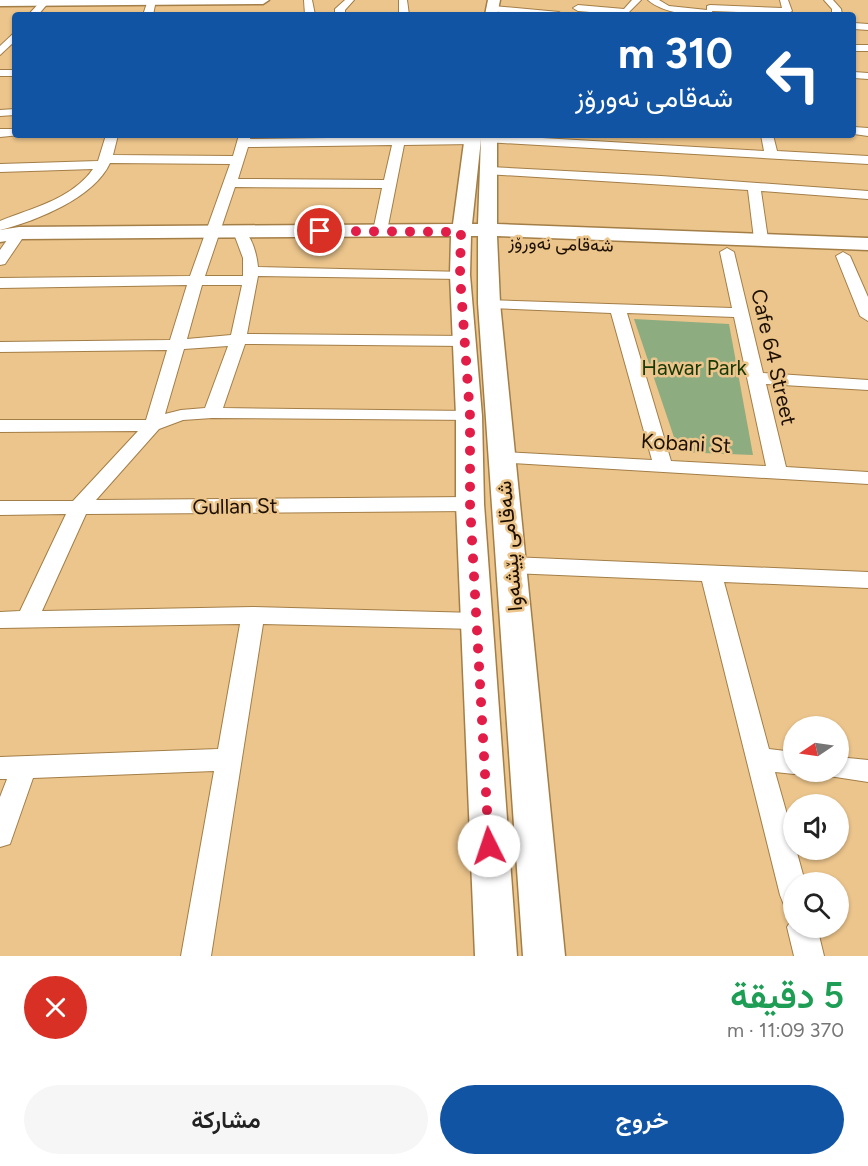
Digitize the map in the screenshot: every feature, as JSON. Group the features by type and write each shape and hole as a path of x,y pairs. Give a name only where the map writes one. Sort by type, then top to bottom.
{"main road":[{"path":"8,2 263,0"},
{"name":"شەقامی پێشەوا","path":"489,138 490,171 474,237 460,275 470,416 470,504 496,956"},
{"name":"شەقامی پێشەوا","path":"489,138 474,237 489,303 544,956"},
{"name":"شەقامی نەورۆز","path":"0,226 10,234 248,234 280,231 380,231 727,252 868,257"},
{"name":"شەقامی نەورۆز","path":"248,234 278,239 474,237 554,231 868,244"},
{"path":"480,691 522,690"}],"street":[{"path":"340,12 340,9 350,0"},
{"path":"576,12 584,0"},
{"path":"576,12 626,12 637,0"},
{"path":"652,0 667,8 787,11 784,0"},
{"path":"828,0 836,12"},
{"path":"36,12 45,2"},
{"path":"499,8 533,12"},
{"path":"0,226 77,192 97,175 104,162 111,138"},
{"path":"27,620 79,507 153,425 195,281 244,139 459,138"},
{"path":"495,138 662,164 754,187 868,195"},
{"path":"768,138 771,154"},
{"path":"380,231 399,140"},
{"path":"490,171 662,164 771,154 868,160"},
{"path":"0,168 104,162 238,160"},
{"path":"230,183 389,184"},
{"path":"754,187 760,239"},
{"path":"0,261 10,234"},
{"path":"212,413 238,340 252,275 248,234"},
{"name":"Cafe 64 Street","path":"727,252 777,472"},
{"path":"843,256 868,316"},
{"path":"0,283 195,281 252,275 460,275"},
{"path":"489,303 741,313"},
{"path":"618,308 663,465"},
{"path":"0,347 177,345 238,340 465,341"},
{"path":"756,378 868,385"},
{"path":"0,426 153,425 181,415 212,413 470,416"},
{"name":"Kobani St","path":"501,458 663,465 868,478"},
{"name":"Gullan St","path":"0,508 470,504"},
{"path":"511,565 868,580"},
{"path":"711,572 788,872"},
{"path":"0,620 253,615 476,621"},
{"path":"196,956 253,615"},
{"path":"0,835 12,768 229,759"},
{"path":"759,759 783,762"},
{"path":"849,769 868,771"},
{"path":"805,938 809,956"}],"green space":[{"name":"Hawar Park","path":"634,319 729,324 753,455 679,452"}],"route":[{"path":"320,231 461,232 460,275 470,416 470,504 489,846"}]}
